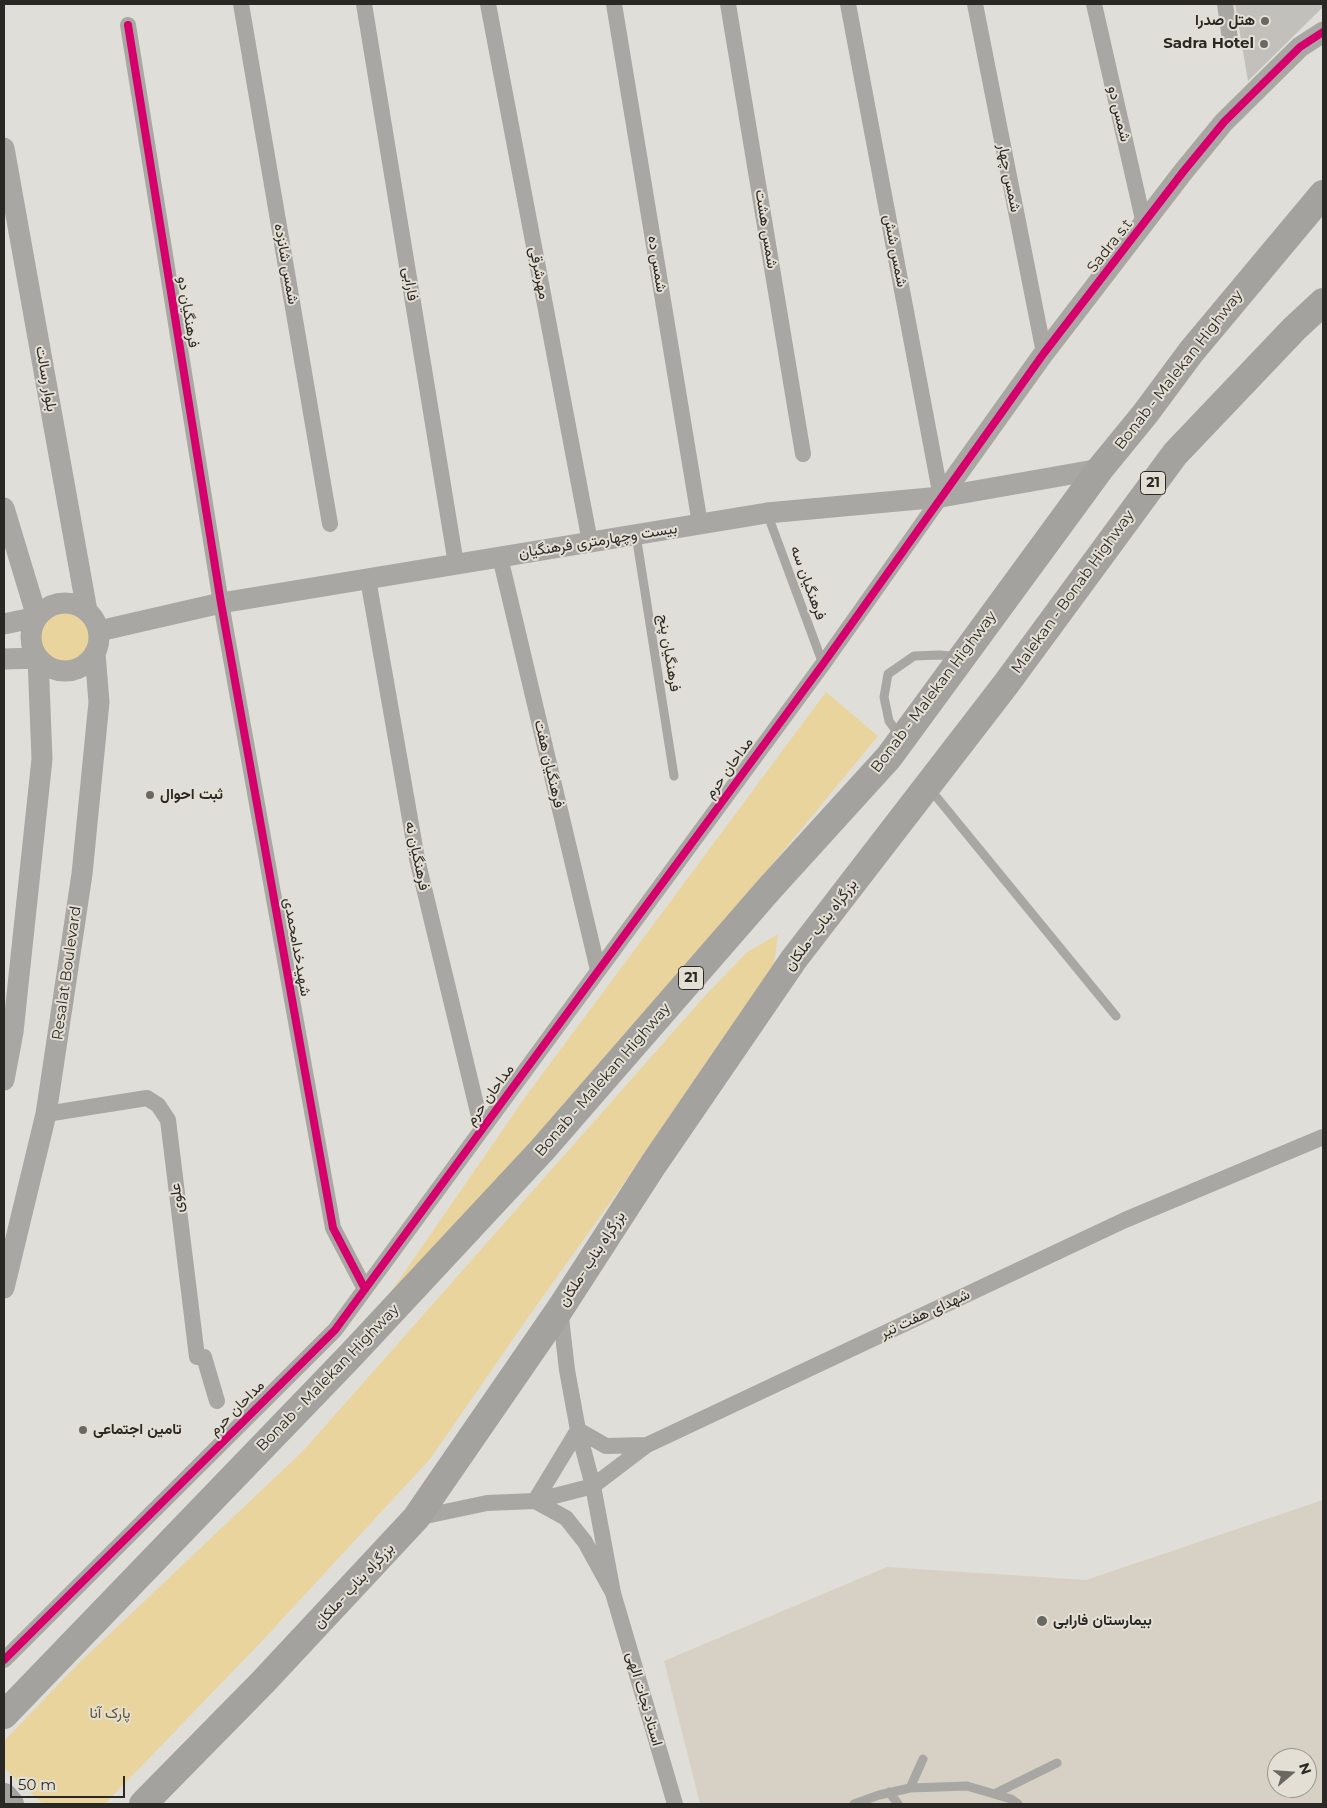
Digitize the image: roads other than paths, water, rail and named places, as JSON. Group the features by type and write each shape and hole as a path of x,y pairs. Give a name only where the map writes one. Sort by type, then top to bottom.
{"highway":[{"name":"Bonab - Malekan Highway","path":"4,1715 351,1355 542,1150 769,889 888,757 1100,469 1191,352 1323,194"},
{"name":"Malekan - Bonab Highway","path":"1006,684 1175,454 1294,329 1323,302"},
{"name":"بزرگراه بناب -ملکان","path":"142,1804 263,1682 416,1518 560,1309 654,1164 794,959 1006,684"},
{"path":"4,1797 10,1804"}],"street":[{"name":"شمس شانزده","path":"241,4 330,524"},
{"name":"فارابی","path":"364,4 456,564"},
{"name":"مهرشرقی","path":"488,4 590,542"},
{"name":"شمس ده","path":"614,4 700,524"},
{"name":"شمس هشت","path":"728,4 803,454"},
{"name":"شمس شش","path":"848,4 941,498"},
{"name":"شمس چهار","path":"975,4 1044,353"},
{"name":"شمس دو","path":"1094,4 1144,224"},
{"path":"1224,4 1230,39"},
{"name":"فرهنگیان دو","path":"128,25 222,603"},
{"name":"Sadra s.t","path":"941,498 1044,353 1183,172 1224,122 1300,47 1323,32"},
{"name":"بلوار رسالت","path":"4,148 87,611"},
{"name":"بیست وچهارمتری فرهنگیان","path":"99,631 222,603 636,534 767,513 941,498 1100,469"},
{"name":"مداحان حرم","path":"4,1660 336,1330 941,498"},
{"path":"4,508 38,617"},
{"name":"فرهنگیان هفت","path":"500,557 598,970"},
{"name":"فرهنگیان نه","path":"368,579 417,859 482,1129"},
{"name":"شهیدخدامحمدی","path":"222,603 333,1228 366,1289"},
{"path":"4,658 38,658 52,668 68,671 79,668 95,653 99,642 99,631 95,620 78,605 56,604 45,609 32,627 31,638 38,658 42,759 13,1032 4,1080"},
{"path":"4,624 38,617"},
{"name":"Resalat Boulevard","path":"4,1288 46,1114 82,874 99,702 95,653"},
{"name":"علوی","path":"46,1114 147,1098 158,1105 168,1120 197,1357 204,1357 217,1401"},
{"name":"شهدای هفت تیر","path":"416,1518 487,1503 535,1501 593,1486 647,1445 1126,1220 1323,1137"},
{"path":"560,1309 567,1370 578,1430 593,1486 613,1593"},
{"path":"578,1430 606,1446 647,1445"},
{"path":"578,1430 535,1501 566,1518 585,1542 613,1593"},
{"name":"استاد نجات الهی","path":"613,1593 675,1804"}],"lane":[{"name":"فرهنگیان سه","path":"767,513 822,664"},
{"name":"فرهنگیان پنج","path":"636,534 674,776"},
{"path":"902,738 889,721 884,697 888,674 914,656 940,655 961,657"},
{"path":"928,786 1116,1016"},
{"path":"910,1788 923,1759"},
{"path":"994,1794 1056,1763"},
{"path":"854,1804 889,1792 910,1788 967,1786 1011,1799 1018,1804"},
{"path":"889,1792 898,1804"}],"place":[{"name":"هتل صدرا","path":"1265,21"},
{"name":"Sadra Hotel","path":"1264,44"},
{"name":"ثبت احوال","path":"150,795"},
{"name":"تامین اجتماعی","path":"83,1430"},
{"name":"بیمارستان فارابی","path":"1042,1621"}],"park label":[{"name":"پارک آنا","path":"110,1714"}]}
